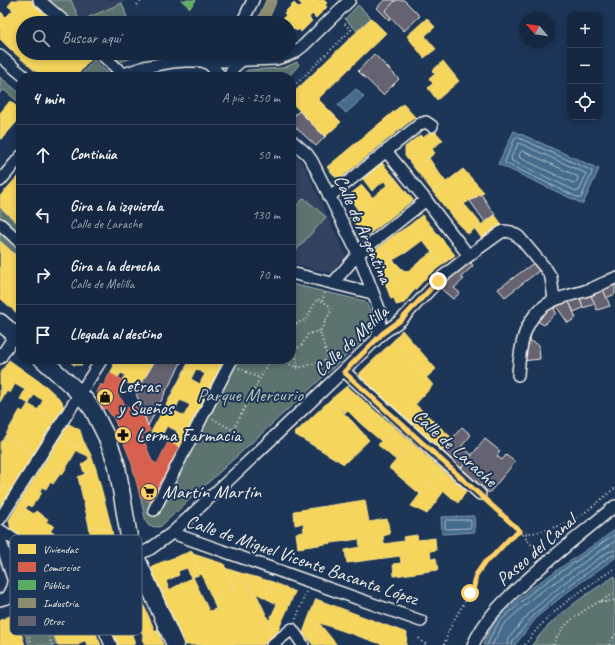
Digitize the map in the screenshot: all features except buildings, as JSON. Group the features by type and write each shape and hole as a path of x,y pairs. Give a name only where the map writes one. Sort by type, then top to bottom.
{"main road":[{"path":"0,322 16,336"},
{"path":"47,364 80,394 93,410 106,436 117,466 129,535"},
{"path":"142,571 175,645"}],"street":[{"path":"39,0 58,16"},
{"path":"245,16 253,0"},
{"path":"296,51 314,36 350,0"},
{"path":"1,59 18,72"},
{"path":"106,60 116,72"},
{"path":"128,72 156,64 208,60"},
{"path":"238,60 258,60"},
{"path":"202,61 210,65 217,72"},
{"path":"232,72 235,66 241,61"},
{"path":"329,197 420,124 426,122 432,126"},
{"name":"Calle de Argentina","path":"296,144 310,157 358,254 380,311 380,328 375,342"},
{"path":"386,151 469,256"},
{"path":"0,180 16,162"},
{"path":"330,285 358,254 426,200"},
{"path":"0,224 16,238"},
{"name":"Calle de Melilla","path":"142,554 147,552 172,533 234,476 341,370 401,320 442,278 500,233 504,231 511,232 519,237 549,273 551,277 554,300"},
{"path":"296,275 330,285 372,293"},
{"path":"518,375 519,355 522,342 528,324 540,308 554,300 593,288 615,278"},
{"path":"0,358 16,340"},
{"path":"0,519 99,364"},
{"path":"154,510 229,364"},
{"name":"Calle de Larache","path":"341,370 480,494"},
{"name":"Paseo del Canal","path":"473,645 484,624 508,597 547,562 615,506"},
{"path":"0,530 10,536"},
{"name":"Calle de Miguel Vicente Basanta López","path":"172,533 421,621"},
{"path":"0,539 10,570"},
{"path":"3,599 10,589"},
{"path":"272,645 292,629 303,645"},
{"path":"106,635 111,645"}],"path":[{"path":"138,5 142,0"},
{"path":"296,84 351,30 336,15"},
{"path":"322,302 330,285"},
{"path":"296,325 297,323 306,320 317,299 330,306 331,311 320,331 328,360 341,370"},
{"path":"296,349 302,345 308,334 320,331"},
{"path":"296,356 298,368"},
{"path":"290,364 298,368 328,360"},
{"path":"221,423 233,430 267,364"},
{"path":"249,373 259,378"},
{"path":"522,534 539,532 575,518 587,511 615,488"},
{"name":"Calle de Larache","path":"480,494 520,531 539,553"},
{"path":"444,645 455,618 474,586 478,570 510,538 520,531"},
{"path":"525,645 540,625 553,612 615,568"},
{"path":"292,629 306,592"},
{"path":"553,645 559,634 577,615 615,592"},
{"path":"600,601 605,602 615,600"},
{"path":"609,645 615,634"},
{"path":"29,635 32,645"},
{"path":"49,635 52,645"},
{"path":"419,639 428,645"}],"shaded area":[{"path":"49,0 128,0 122,3 125,16 67,16"},
{"path":"296,156 303,164 346,256 332,273 296,264"}],"green space":[{"path":"49,0 71,0 78,16 67,16"},
{"path":"122,3 127,16 92,16"},
{"path":"358,5 371,18 357,31 345,19"},
{"path":"94,60 107,72 83,72"},
{"path":"297,62 299,65 293,72 245,72 248,70 282,68"},
{"path":"0,77 16,90 16,100 4,90 0,93"},
{"path":"304,198 326,217 296,250 296,207"},
{"path":"0,207 16,221 16,255 0,241"},
{"name":"Parque Mercurio","path":"296,285 364,301 370,311 371,322 368,332 361,342 161,526 158,527 149,526 146,522 140,496 153,503 224,364 296,364"},
{"path":"5,539 10,543 10,552"},
{"path":"615,576 615,645 532,645 550,624 570,606"},
{"path":"25,635 53,635 57,645 29,645"}],"water":[{"path":"356,89 364,97 346,113 338,105"},
{"path":"514,131 599,169 583,204 498,164"},
{"path":"474,516 475,532 442,534 441,517"},
{"path":"615,530 615,558 570,590 538,616 515,645 483,645 496,619 530,589"}],"place":[{"name":"Letras y Sueños","path":"105,397"},
{"name":"Lerma Farmacia","path":"123,435"},
{"name":"Martín Martín","path":"149,492"}],"route":[{"path":"438,281 401,320 383,333 344,372 520,531 510,538 478,570 474,586 470,593"}]}
